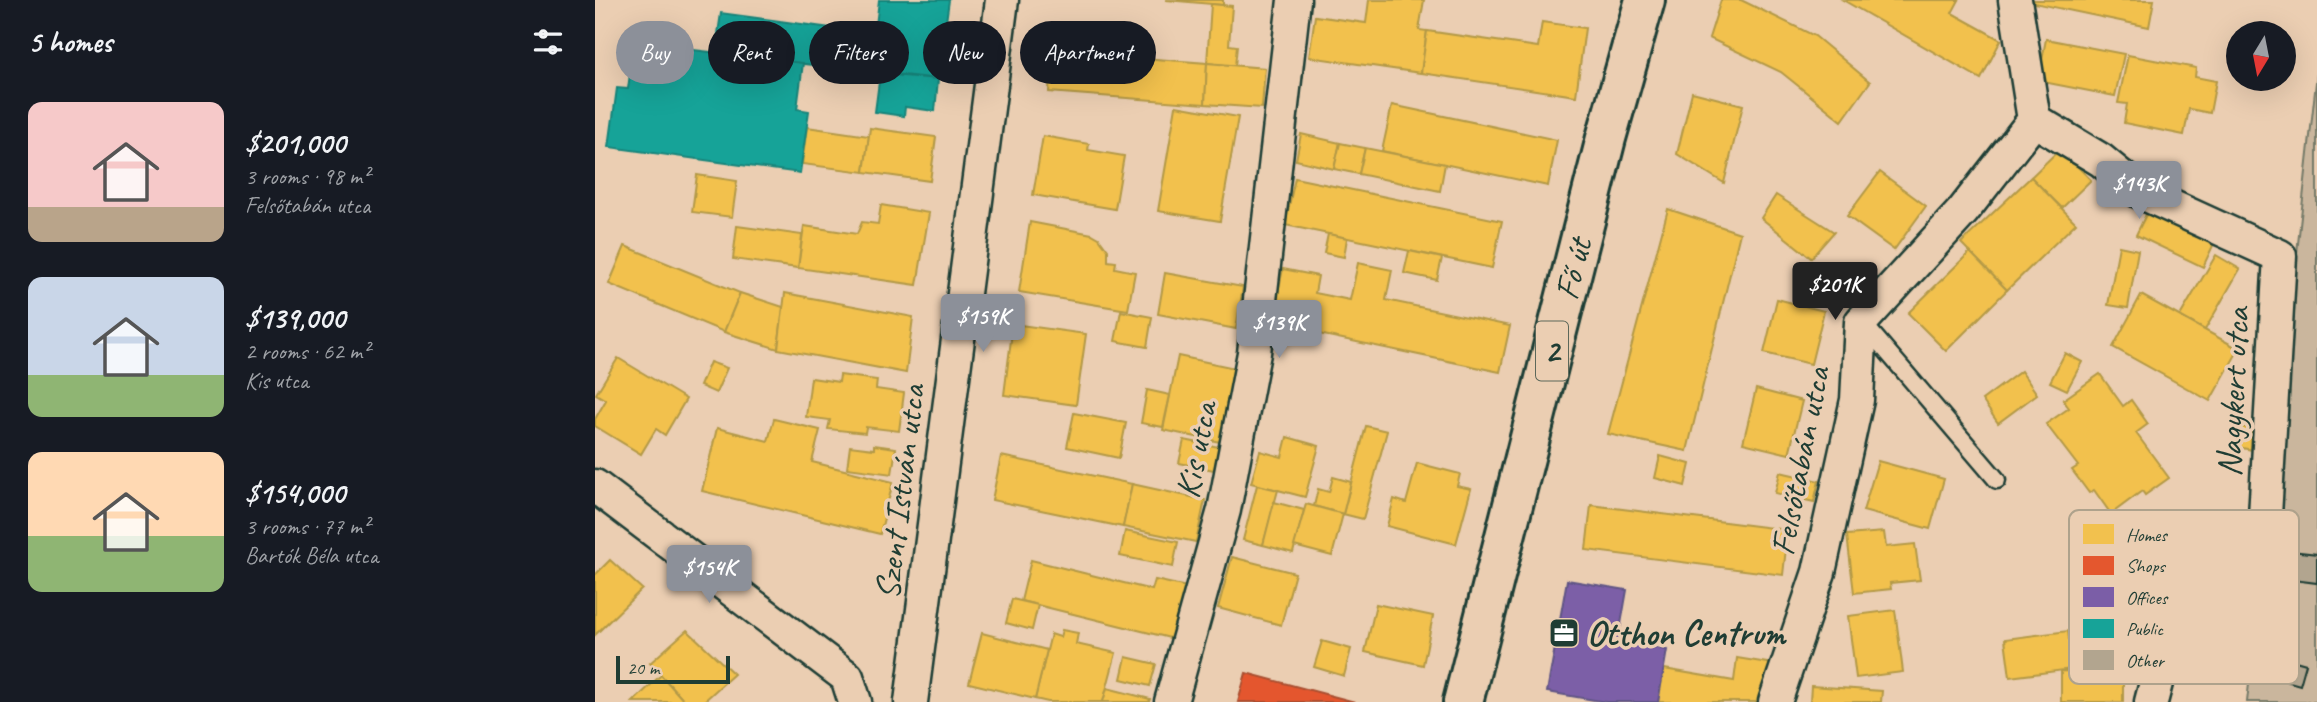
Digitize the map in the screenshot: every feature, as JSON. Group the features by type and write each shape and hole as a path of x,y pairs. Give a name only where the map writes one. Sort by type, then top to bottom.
{"main road":[{"name":"Fő út","path":"1463,702 1602,151 1645,0"}],"street":[{"name":"Szent István utca","path":"911,702 1002,0"},
{"name":"Kis utca","path":"1171,702 1224,510 1254,353 1294,0"},
{"path":"1861,322 1963,211 2034,120 2015,0"},
{"name":"Nagykert utca","path":"2034,120 2101,160 2140,192 2280,256 2265,510"},
{"name":"Felsőtabán utca","path":"1775,702 1819,572 1857,400 1861,322"},
{"path":"595,486 847,677 855,702"},
{"name":"Nagykert utca","path":"2151,702 2156,684"}],"lane":[{"path":"1861,322 1997,480"}],"shaded area":[{"path":"2317,73 2317,702 2247,702 2249,684 2299,684 2299,510 2268,510"}],"building: Homes":[{"path":"1166,0 1223,0 1223,5"},
{"path":"1369,0 1424,0 1419,30 1427,31 1421,73 1309,57 1315,16 1366,23"},
{"path":"1721,0 1741,0 1815,36 1870,82 1842,121 1781,72 1709,38"},
{"path":"1843,0 1959,0 1952,13 2001,40 1981,79"},
{"path":"2034,0 2154,0 2149,27 2034,3"},
{"path":"1211,4 1232,6 1229,45 1237,46 1235,66 1207,63"},
{"path":"1542,22 1585,28 1576,96 1421,73 1427,31 1538,47"},
{"path":"2046,39 2124,54 2115,96 2038,81"},
{"path":"2128,55 2196,68 2195,77 2216,81 2210,113 2189,109 2184,135 2124,123 2127,104 2118,103"},
{"path":"1156,59 1207,63 1205,104 1049,92 1049,84 1156,84"},
{"path":"1207,63 1265,68 1262,108 1205,104"},
{"path":"1692,92 1743,105 1724,183 1677,154"},
{"path":"1392,105 1557,140 1548,186 1382,151"},
{"path":"1176,106 1238,117 1220,221 1158,211"},
{"path":"807,127 869,136 864,172 802,164"},
{"path":"870,128 936,137 930,181 864,172"},
{"path":"1301,134 1340,143 1334,169 1296,160"},
{"path":"1043,136 1089,144 1088,150 1124,156 1115,209 1033,195"},
{"path":"1340,143 1365,148 1359,174 1334,169"},
{"path":"1365,148 1445,164 1440,191 1359,174"},
{"path":"2060,149 2091,180 2062,208 2031,177"},
{"path":"1880,172 1926,206 1894,250 1847,216"},
{"path":"697,175 737,181 732,217 692,212"},
{"path":"2031,177 2076,223 2007,290 1961,243"},
{"path":"1295,178 1502,221 1492,268 1285,225"},
{"path":"1776,195 1834,232 1811,258 1761,218"},
{"path":"881,205 929,213 917,285 798,268 804,226 857,234 862,222 878,224"},
{"path":"2150,206 2217,237 2203,267 2136,235"},
{"path":"1668,209 1740,233 1687,451 1608,434"},
{"path":"1030,222 1092,234 1099,238 1108,250 1108,261 1116,262 1115,268 1135,272 1128,310 1019,292"},
{"path":"737,226 802,235 798,268 733,259"},
{"path":"1328,234 1347,238 1344,257 1324,253"},
{"path":"625,246 740,293 724,332 609,284"},
{"path":"2119,246 2138,250 2128,308 2108,305"},
{"path":"1409,251 1442,258 1437,280 1404,273"},
{"path":"1970,252 2007,290 1946,351 1908,313"},
{"path":"2216,255 2240,269 2205,330 2180,316"},
{"path":"1358,263 1392,270 1386,300 1510,326 1500,372 1271,324 1283,269 1318,276 1315,293 1350,300"},
{"path":"1165,273 1243,287 1236,329 1158,314"},
{"path":"740,293 783,307 778,349 724,332"},
{"path":"785,293 913,317 906,373 778,349"},
{"path":"2141,295 2239,349 2210,401 2113,347"},
{"path":"1777,299 1824,311 1811,364 1764,353"},
{"path":"1121,311 1152,317 1147,347 1115,341"},
{"path":"1013,324 1086,334 1076,405 1004,395"},
{"path":"2065,353 2082,362 2067,390 2050,382"},
{"path":"1178,356 1235,368 1220,442 1163,430"},
{"path":"618,358 686,399 665,435 656,429 641,454 595,426 595,419 606,400 596,394"},
{"path":"710,362 727,368 716,393 700,386"},
{"path":"2021,371 2037,394 1998,423 1982,400"},
{"path":"2100,374 2123,406 2131,400 2148,424 2136,433 2169,478 2145,495 2142,491 2116,510 2108,510 2094,490 2089,493 2072,470 2078,466 2046,424 2069,408 2063,400"},
{"path":"840,375 877,380 876,389 904,393 899,431 866,427 865,433 828,429 830,420 806,417 811,378 839,382"},
{"path":"1756,389 1802,401 1789,454 1743,443"},
{"path":"1147,390 1170,395 1163,427 1141,423"},
{"path":"1074,413 1126,423 1119,458 1067,447"},
{"path":"774,419 820,430 812,462 893,482 880,534 702,491 717,428 768,441"},
{"path":"1366,426 1387,431 1363,519 1343,514"},
{"path":"2238,426 2256,430 2252,450 2233,446"},
{"path":"1287,437 1319,446 1305,497 1251,483 1260,451 1282,457"},
{"path":"1184,440 1219,447 1214,470 1179,463"},
{"path":"874,445 896,448 892,474 847,468 850,446 874,449"},
{"path":"1001,456 1132,484 1123,527 992,500"},
{"path":"1660,456 1690,464 1685,486 1655,478"},
{"path":"1878,461 1944,479 1930,529 1863,511"},
{"path":"1417,463 1460,474 1457,486 1471,489 1456,544 1387,526 1394,499 1406,503"},
{"path":"1780,472 1819,481 1814,502 1775,493"},
{"path":"1333,477 1351,482 1343,514 1314,506 1318,489 1329,492"},
{"path":"1132,484 1205,500 1196,542 1123,527"},
{"path":"1257,485 1278,490 1263,545 1243,540"},
{"path":"1274,502 1304,510 1293,553 1263,545"},
{"path":"1306,504 1343,514 1332,556 1294,546"},
{"path":"1591,505 1788,530 1783,575 1586,550"},
{"path":"1125,531 1178,542 1173,567 1120,556"},
{"path":"1884,532 1886,547 1915,544 1920,580 1890,583 1891,589 1854,593 1847,535"},
{"path":"1232,557 1295,573 1281,625 1218,608"},
{"path":"610,560 642,589 595,635 595,575"},
{"path":"1031,560 1152,590 1155,580 1187,587 1174,639 1021,601"},
{"path":"1012,599 1038,605 1032,630 1006,623"},
{"path":"1376,604 1433,616 1423,665 1365,652"},
{"path":"1895,610 1903,672 1856,678 1848,616"},
{"path":"687,630 734,674 703,702 685,702 650,663"},
{"path":"1062,630 1078,633 1076,644 1116,653 1103,702 1048,702 1035,699 1051,634 1060,637"},
{"path":"2068,631 2069,669 2010,677 2005,639"},
{"path":"982,633 1047,650 1035,699 969,683"},
{"path":"1322,641 1351,649 1344,676 1314,667"},
{"path":"1126,657 1156,664 1150,686 1121,679"},
{"path":"1737,658 1774,664 1768,702 1658,702 1664,669 1734,681"},
{"path":"2061,671 2069,671 2069,684 2123,684 2123,702 2061,702"},
{"path":"661,675 685,702 633,702"},
{"path":"1811,686 1882,691 1881,702 1810,702"},
{"path":"1107,688 1150,699 1149,702 1103,702"}],"building: Shops":[{"path":"1246,673 1355,702 1238,702"}],"building: Offices":[{"path":"1567,580 1627,590 1618,641 1667,650 1658,702 1606,702 1547,692"}],"building: Public":[{"path":"879,0 949,0 946,21 923,21 923,77 909,76 909,21 877,21"},
{"path":"721,13 780,21 720,21"},
{"path":"795,23 809,25 809,65 795,63"},
{"path":"694,50 708,52 708,84 795,84 795,62 803,63 797,109 809,111 800,173 609,147 617,88 628,89 629,84 694,84"},
{"path":"909,76 923,78 923,84 938,84 935,111 905,107 904,116 875,112 879,84 909,84"}],"building: Other":[{"path":"2299,552 2317,554 2317,583 2299,581"},
{"path":"2299,662 2306,664 2300,685 2296,684 2299,684"}],"place":[{"name":"Otthon Centrum","path":"1564,633"}]}
